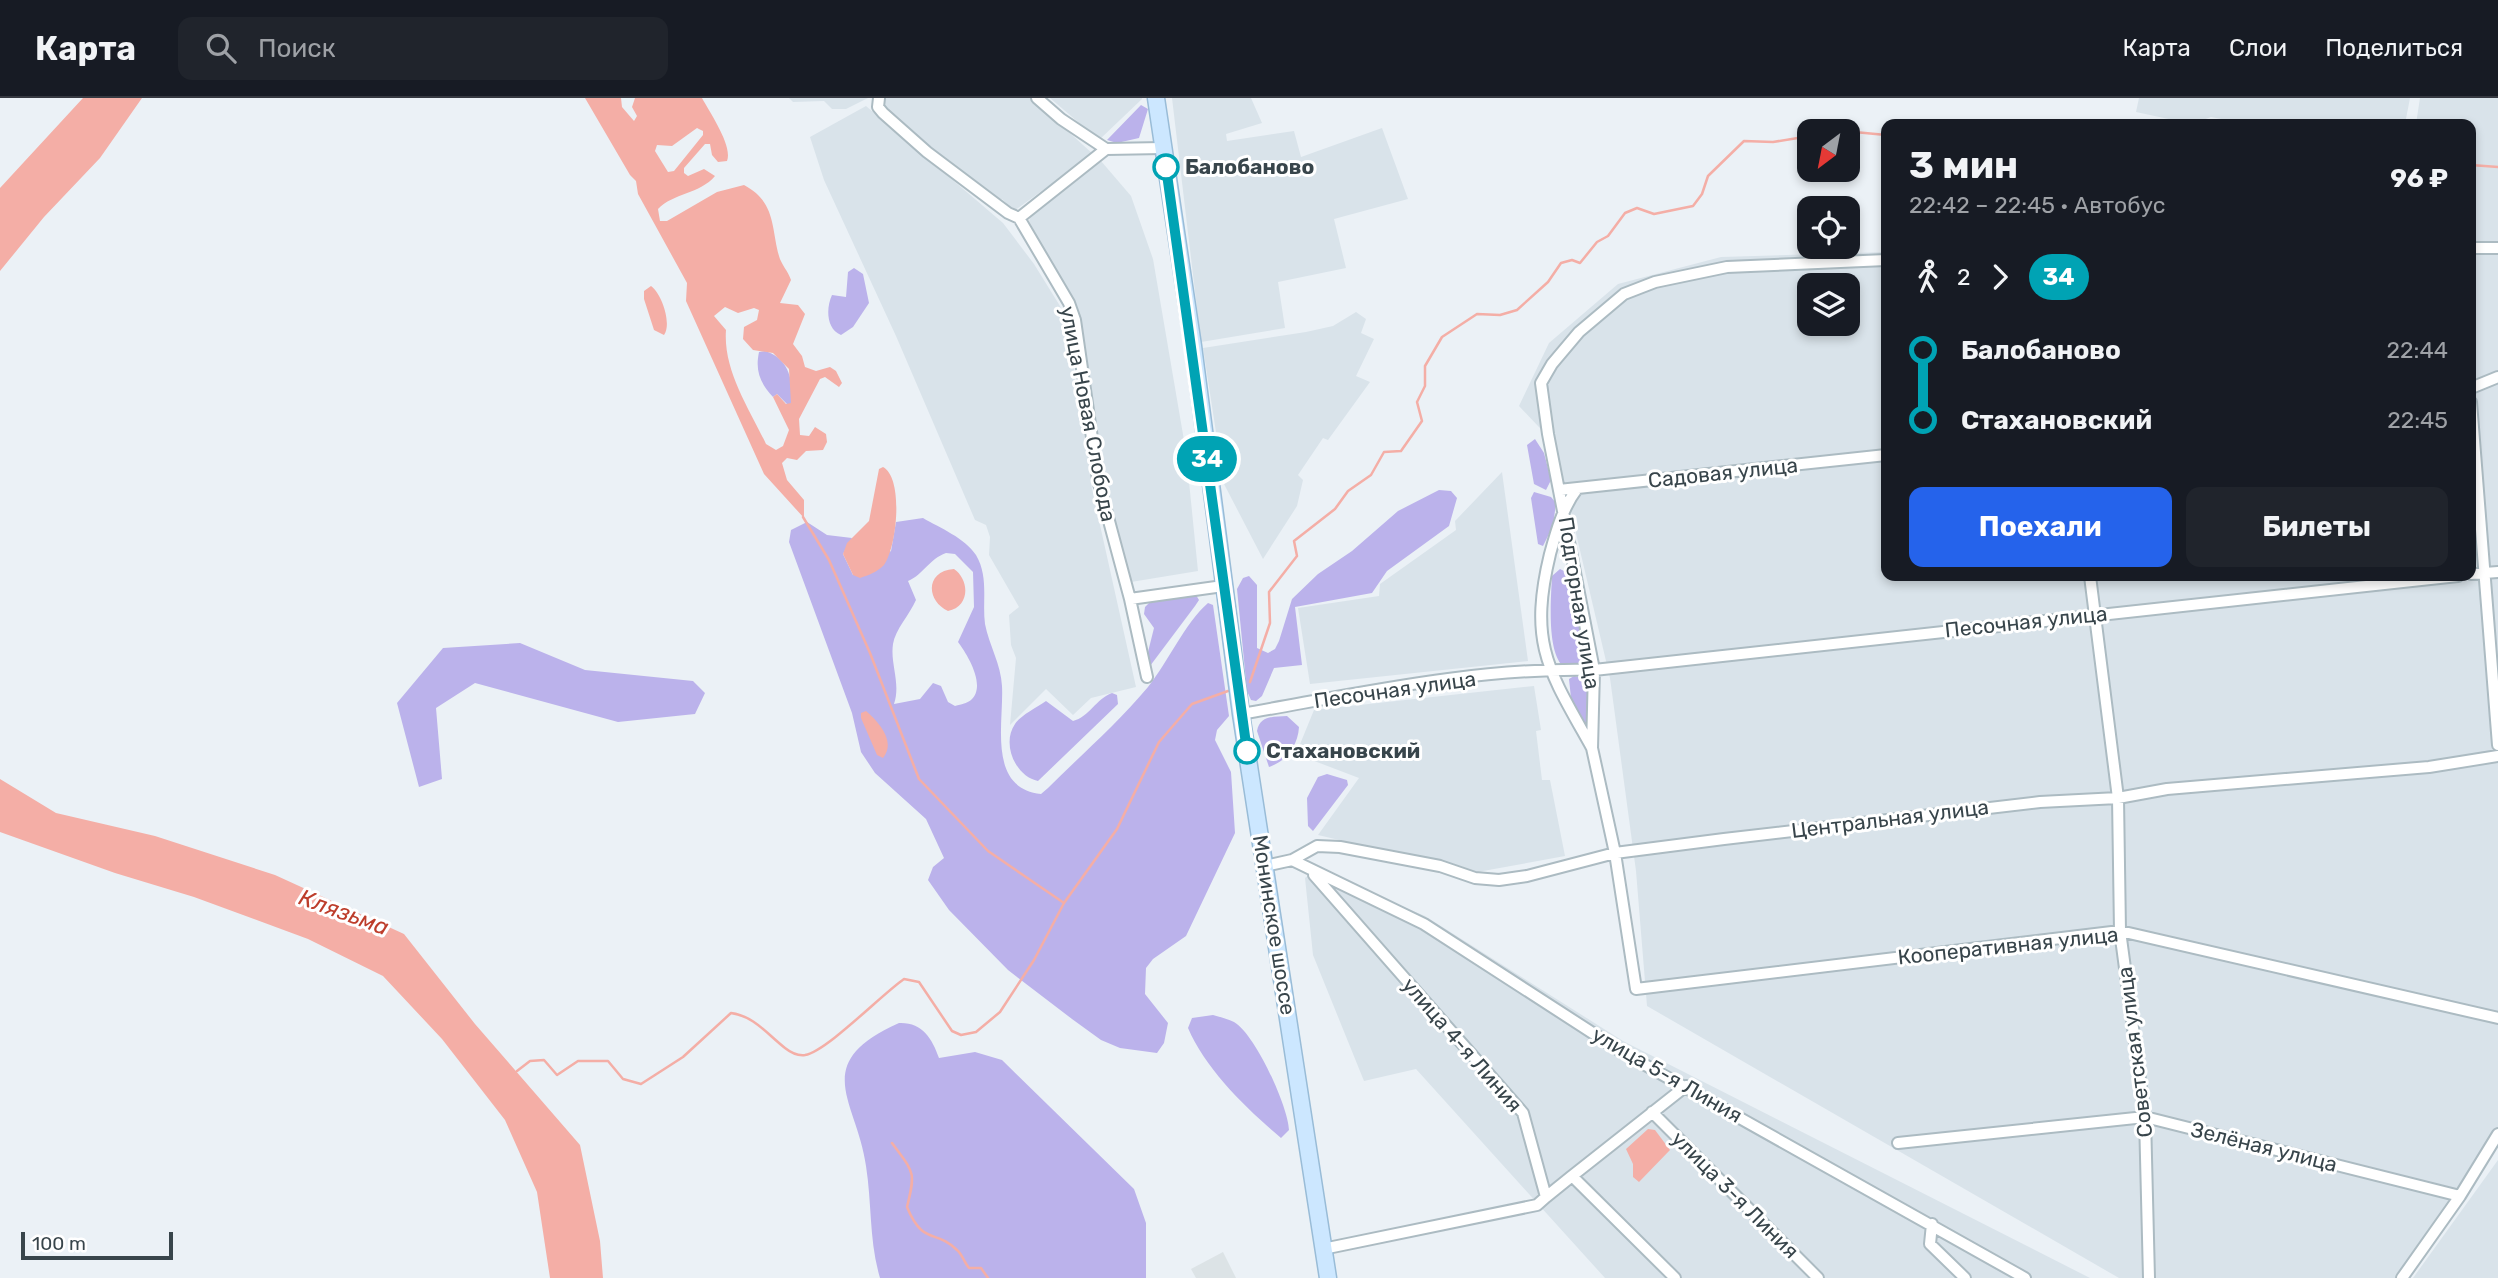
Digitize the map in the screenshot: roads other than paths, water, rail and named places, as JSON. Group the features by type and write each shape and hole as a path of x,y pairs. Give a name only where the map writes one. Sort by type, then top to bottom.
{"main road":[{"name":"Монинское шоссе","path":"1156,98 1193,346 1241,714 1328,1278"}],"street":[{"name":"улица Новая Слобода","path":"878,98 878,107 883,113 927,152 1008,213 1019,218 1069,303 1074,320 1098,480 1130,599 1147,677"},
{"path":"1037,98 1061,119 1106,149 1163,148"},
{"path":"1019,218 1106,149"},
{"path":"2476,248 2498,248"},
{"name":"Подгорная улица","path":"1636,989 1615,853 1592,748 1594,670 1541,383 1552,364 1579,332 1624,294 1654,282 1727,267 1881,260"},
{"path":"2476,386 2498,377"},
{"name":"Садовая улица","path":"1559,490 1881,456"},
{"path":"2476,463 2498,746"},
{"path":"1577,489 1564,511 1551,550 1540,609 1541,635 1550,669 1592,748"},
{"path":"2476,574 2498,572"},
{"path":"1130,599 1222,579"},
{"name":"Советская улица","path":"2092,581 2118,798 2120,931 2145,1117 2149,1278"},
{"name":"Песочная улица","path":"1241,714 1393,687 1550,669 1594,670 2412,581"},
{"name":"Центральная улица","path":"1265,866 1292,860 1317,846 1340,847 1440,866 1475,878 1499,880 1527,876 1615,853 2040,802 2118,798 2167,789 2429,767 2498,756"},
{"path":"1292,860 1310,871"},
{"name":"улица 5-я Линия","path":"1310,871 1424,924 1622,1052 2025,1278"},
{"name":"улица 4-я Линия","path":"1310,871 1524,1113 1546,1197"},
{"name":"Кооперативная улица","path":"1636,989 2120,931 2498,1018"},
{"path":"1323,1249 1537,1205 1686,1086"},
{"name":"улица 3-я Линия","path":"1653,1112 1818,1278"},
{"name":"Зелёная улица","path":"1898,1143 2145,1117 2460,1196"},
{"path":"2402,1278 2460,1196 2498,1134"},
{"path":"1572,1176 1675,1278"},
{"path":"1932,1224 1930,1244 1965,1278"}],"water":[{"path":"83,98 142,98 100,158 44,217 0,271 0,188"},
{"path":"585,98 621,98 622,107 634,121 637,116 632,107 635,98 702,98 724,138 727,161 718,162 712,155 710,144 705,144 684,168 684,173 688,176 704,169 715,176 702,186 664,204 658,209 660,221 667,221 717,192 744,185 762,199 767,207 780,259 791,280 780,303 798,305 805,314 793,344 802,356 805,367 816,371 830,367 836,371 842,383 839,387 825,377 820,379 799,419 800,435 809,436 815,427 826,434 827,442 823,450 806,451 797,460 787,458 782,463 787,480 804,500 804,518 764,474 686,301 687,283 638,194 636,181","holes":["697,128 703,131 703,135 674,171 668,172 655,151 657,145 672,146","725,307 738,313 754,308 759,310 757,320 744,327 743,339 753,350 773,353 789,369 791,403 786,404 777,394 773,397 789,430 783,446 776,450 766,444 733,374 726,345 726,330 714,316"]},
{"path":"651,286 659,295 665,309 667,324 664,335 654,330 644,299 644,291"},
{"path":"883,467 890,474 896,498 892,544 884,565 860,578 853,575 843,554 847,543 869,521 879,469"},
{"path":"954,569 963,580 965,593 960,604 948,611 936,601 932,587 938,575"},
{"path":"866,711 885,733 888,746 883,758 877,755 861,718 861,713"},
{"name":"Клязьма","path":"0,779 56,813 155,836 275,875 404,934 475,1024 580,1145 600,1241 603,1278 550,1278 537,1192 505,1120 442,1039 383,976 308,939 194,897 115,873 0,832"},
{"path":"1648,1129 1655,1130 1670,1150 1639,1182 1633,1177 1633,1164 1626,1149"}],"waterway":[{"path":"1860,133 1881,135"},
{"path":"1250,682 1270,623 1269,592 1297,556 1294,541 1335,509 1348,491 1371,475 1384,452 1401,451 1422,421 1417,402 1425,386 1425,366 1442,337 1477,314 1500,315 1517,310 1548,282 1561,263 1572,260 1580,263 1597,242 1608,236 1625,213 1637,208 1654,214 1693,206 1702,194 1708,176 1744,141 1773,142 1797,138"},
{"path":"2476,165 2498,167"},
{"path":"803,517 829,560 870,653 919,779 988,851 1064,903"},
{"path":"517,1071 530,1061 544,1060 557,1075 578,1061 608,1061 623,1079 641,1084 683,1057 731,1013 760,1026 791,1052 805,1055 827,1044 904,979 919,982 952,1031 961,1035 976,1032 1000,1012 1034,960 1064,903 1117,829 1159,742 1192,704 1228,691"},
{"path":"892,1143 911,1173 912,1186 907,1207 913,1219 924,1232 957,1250 969,1268 981,1268 988,1278"}],"place":[{"name":"Балобаново","path":"1166,167"},
{"name":"Стахановский","path":"1247,751"}]}
